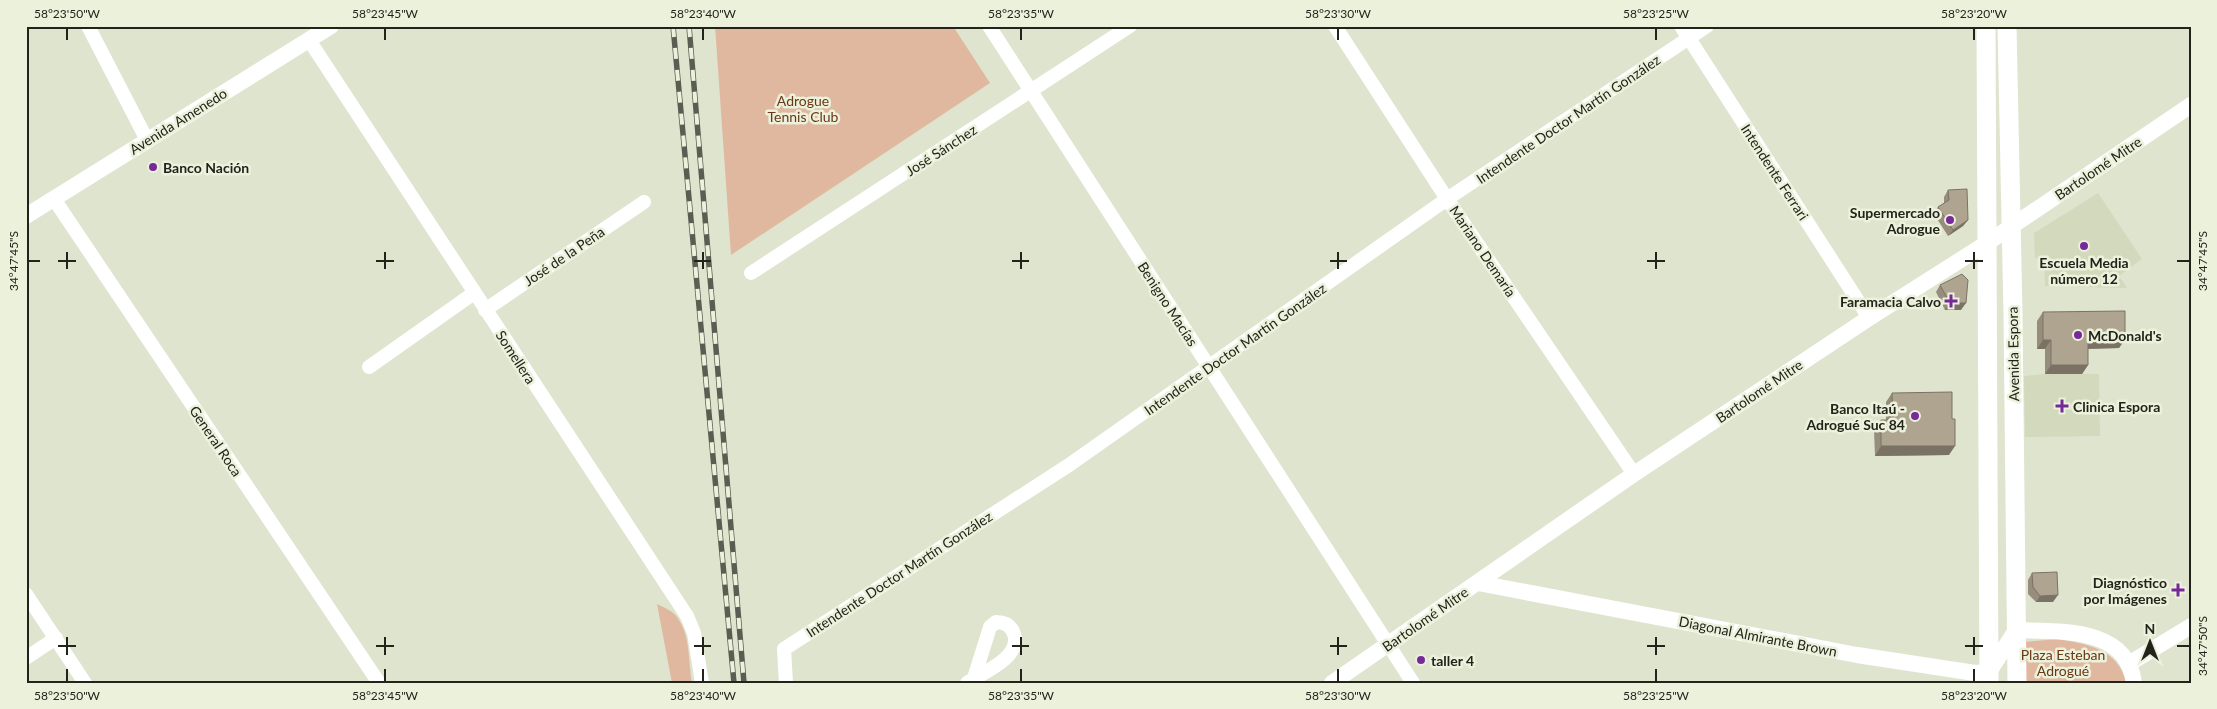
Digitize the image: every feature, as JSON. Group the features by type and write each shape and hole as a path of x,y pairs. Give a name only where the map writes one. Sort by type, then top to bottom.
{"main road":[{"name":"Avenida Espora","path":"1986,26 1989,677"},
{"name":"Avenida Espora","path":"2007,26 2017,683"}],"street":[{"path":"88,26 147,140"},
{"name":"Avenida Amenedo","path":"26,216 331,26"},
{"name":"Benigno Macías","path":"989,26 1413,683"},
{"name":"José Sánchez","path":"751,273 1130,26"},
{"name":"Mariano Demaría","path":"1335,26 1447,199 1634,474"},
{"name":"Intendente Ferrari","path":"1681,26 1869,318"},
{"name":"Intendente Doctor Martín González","path":"786,683 784,649 1069,464 1447,199 1707,26"},
{"name":"Somellera","path":"309,40 687,616 694,633 702,683"},
{"name":"Bartolomé Mitre","path":"1332,683 1634,474 1869,318 1987,243 2191,105"},
{"name":"General Roca","path":"54,199 378,683"},
{"name":"José de la Peña","path":"485,310 644,202"},
{"path":"369,367 474,293"},
{"name":"Diagonal Almirante Brown","path":"1478,583 1857,655 1989,677"},
{"path":"26,594 85,683"},
{"path":"2130,663 2191,626"},
{"path":"1989,677 2016,630 2088,635 2104,640 2130,663 2134,683"},
{"path":"26,658 56,638"}],"shaded area":[{"name":"Escuela Media número 12","path":"2098,193 2142,259 2119,276 2127,288 2045,286 2044,258 2035,258 2034,233"},
{"name":"Clinica Espora","path":"2099,374 2100,436 2025,437 2024,376"}],"green space":[{"name":"Adrogue Tennis Club","path":"715,26 953,26 990,83 731,255"},
{"path":"657,604 673,613 682,624 687,640 692,683 672,683"},
{"name":"Plaza Esteban Adrogué","path":"2058,639 2090,646 2109,655 2116,662 2126,683 2024,683 2024,642"}],"building":[{"name":"Supermercado Adrogue","path":"1967,189 1968,220 1953,230 1938,207 1949,200 1948,190"},
{"path":"1962,274 1968,280 1966,303 1950,303 1940,285"},
{"path":"2125,311 2125,339 2088,339 2088,365 2051,365 2051,340 2043,340 2043,312"},
{"name":"Banco Itaú - Adrogué Suc 84","path":"1952,392 1955,446 1881,446 1881,420 1893,420 1892,393"},
{"path":"2057,572 2058,595 2040,596 2033,587 2032,573"}],"railway":[{"path":"673,26 734,683"},
{"path":"689,26 744,683"}],"place":[{"name":"Banco Nación","path":"153,167"},
{"name":"Supermercado Adrogue","path":"1950,220"},
{"name":"Escuela Media número 12","path":"2084,246"},
{"name":"Faramacia Calvo","path":"1951,301"},
{"name":"McDonald's","path":"2078,335"},
{"name":"Clinica Espora","path":"2062,406"},
{"name":"Banco Itaú - Adrogué Suc 84","path":"1915,416"},
{"name":"Diagnóstico por Imágenes","path":"2178,590"},
{"name":"taller 4","path":"1421,660"}]}
